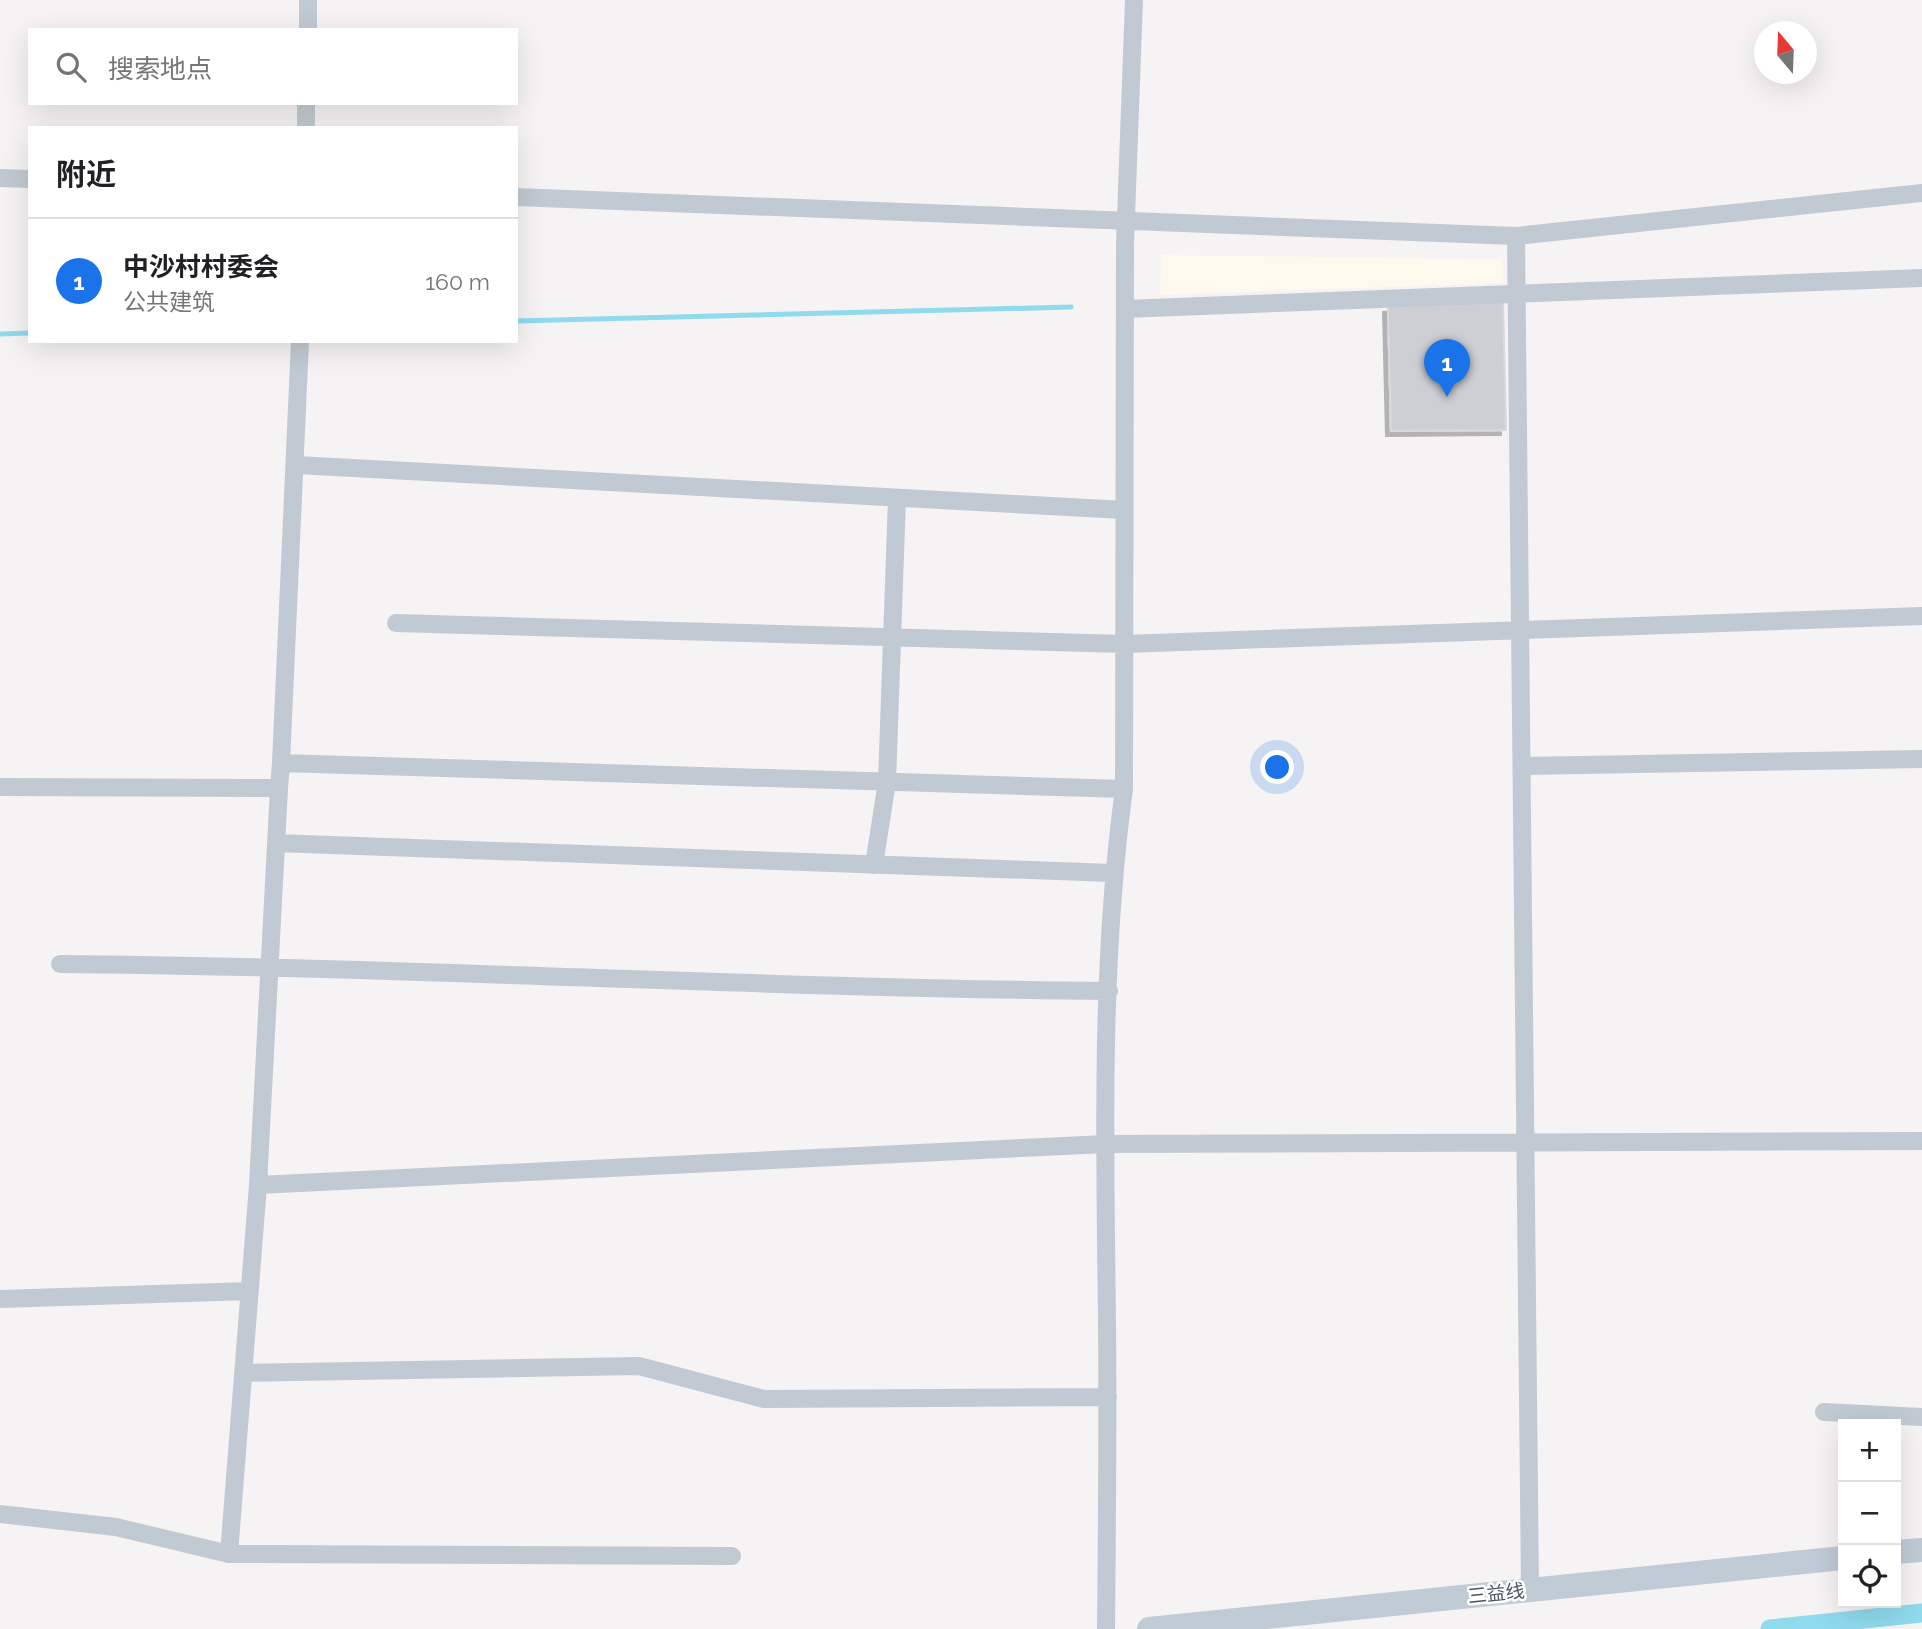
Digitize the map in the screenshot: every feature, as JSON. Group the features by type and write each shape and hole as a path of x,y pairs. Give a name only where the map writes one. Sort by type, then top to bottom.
{"main road":[{"path":"1901,1552 1922,1550"},
{"name":"三益线","path":"1149,1629 1838,1559"}],"street":[{"path":"308,0 308,28"},
{"path":"1106,1629 1108,1396 1105,1144 1112,873 1124,789 1126,223 1134,0"},
{"path":"306,105 306,126"},
{"path":"0,178 28,179"},
{"path":"518,197 1126,223 1516,236 1922,192"},
{"path":"1516,236 1530,1590"},
{"path":"1125,309 1922,278"},
{"path":"229,1555 258,1185 297,465 300,343"},
{"path":"297,465 1124,510"},
{"path":"874,865 887,782 897,498"},
{"path":"396,623 1124,644 1520,632 1922,615"},
{"path":"1522,766 1922,759"},
{"path":"281,763 1124,789"},
{"path":"0,787 279,788"},
{"path":"276,843 1112,873"},
{"path":"60,964 269,966 890,989 1109,991"},
{"path":"258,1185 1105,1144 1922,1141"},
{"path":"0,1299 250,1291"},
{"path":"243,1373 639,1366 764,1399 1108,1396"},
{"path":"1824,1412 1922,1417"},
{"path":"0,1514 116,1527 229,1555 732,1556"}],"shaded area":[{"path":"1161,255 1502,259 1503,283 1160,295"}],"building":[{"path":"1503,300 1506,430 1391,431 1388,307"}],"waterway":[{"path":"518,321 1071,307"},
{"path":"0,334 28,333"},
{"path":"1770,1629 1922,1613"}],"place":[{"name":"中沙村村委会","path":"1447,397"}]}
